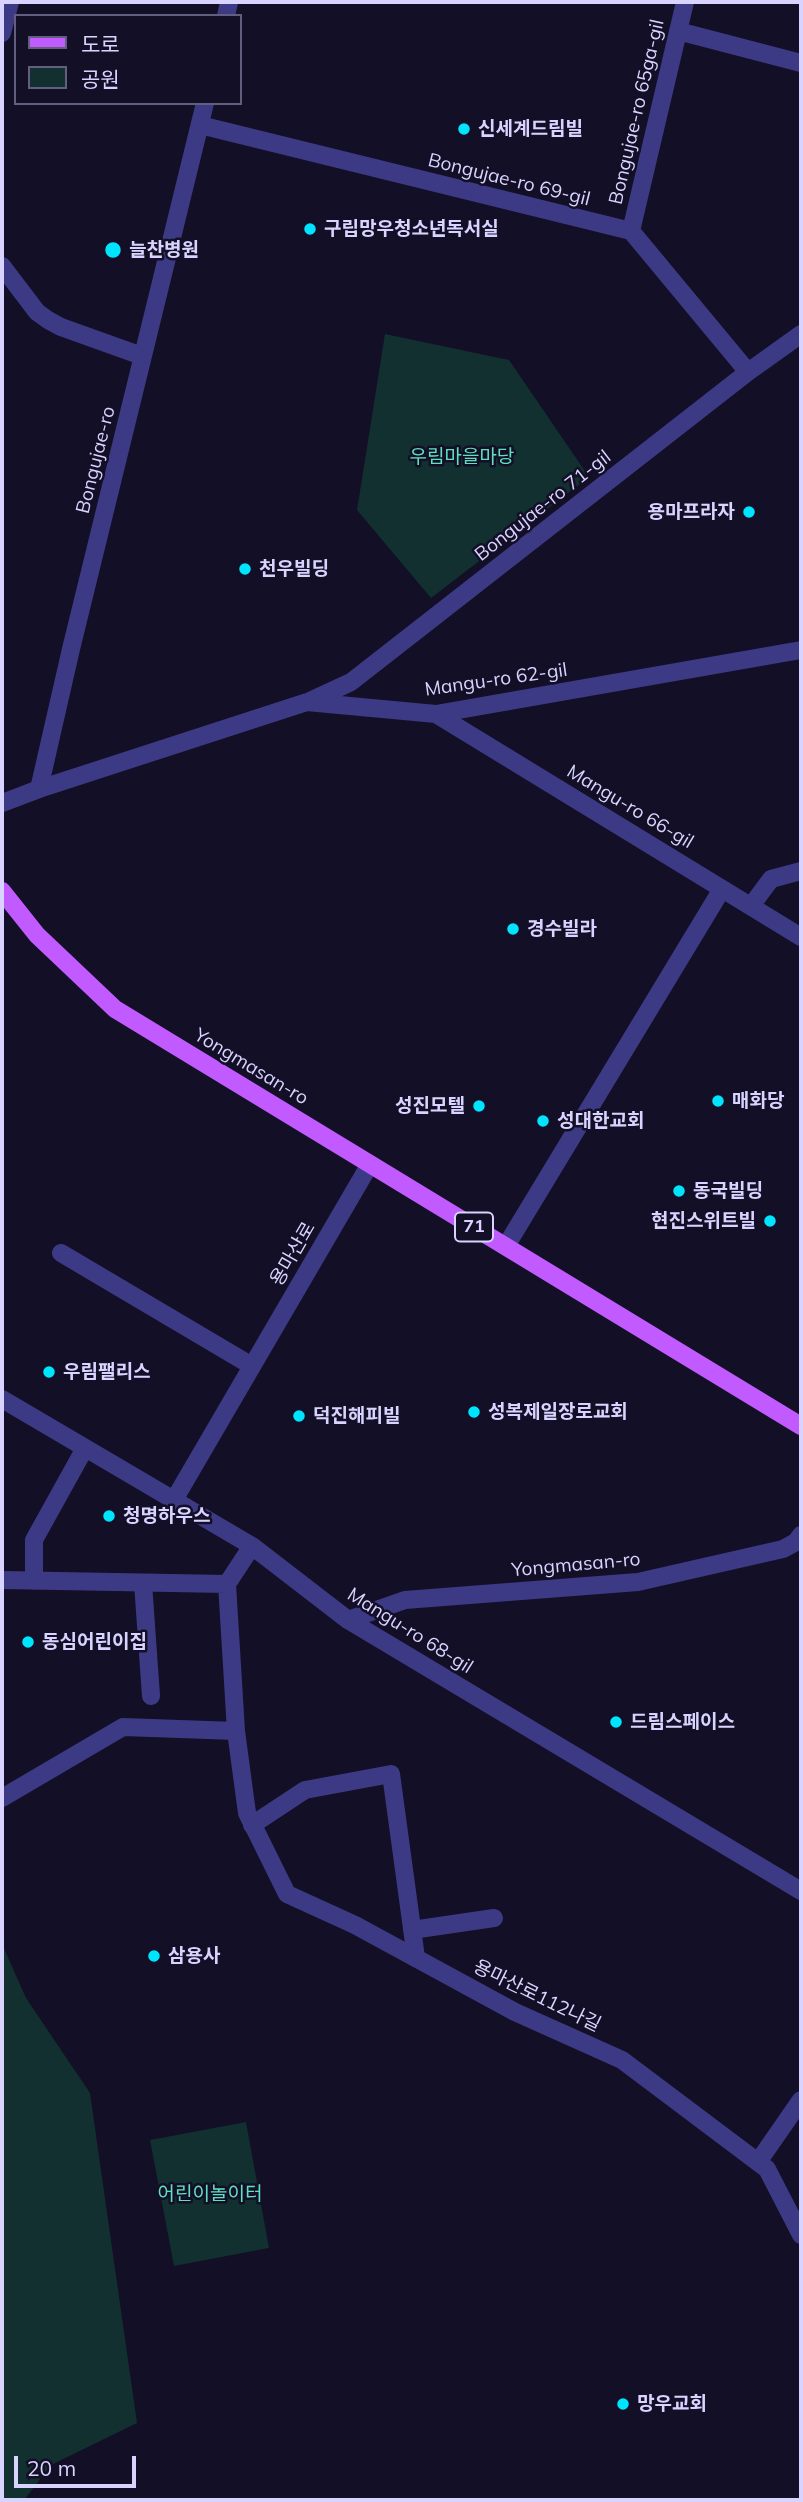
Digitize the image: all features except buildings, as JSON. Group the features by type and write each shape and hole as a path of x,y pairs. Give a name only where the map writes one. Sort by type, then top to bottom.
{"main road":[{"name":"Yongmasan-ro","path":"2,891 37,934 116,1009 801,1426"}],"street":[{"path":"2,33 10,2"},
{"name":"Bongujae-ro 65ga-gil","path":"631,231 684,2"},
{"path":"678,31 801,64"},
{"name":"Bongujae-ro","path":"40,789 142,356 205,105"},
{"name":"Bongujae-ro 69-gil","path":"200,125 631,231"},
{"path":"631,231 748,372"},
{"path":"2,266 37,312 48,320 142,356"},
{"name":"Bongujae-ro 71-gil","path":"307,702 351,682 748,372 801,334"},
{"name":"Mangu-ro 62-gil","path":"40,789 307,702 436,714 801,650"},
{"name":"Mangu-ro 66-gil","path":"436,714 801,937"},
{"path":"2,803 40,789"},
{"path":"751,906 771,878 801,872"},
{"path":"506,1246 722,889"},
{"name":"용마산로","path":"174,1500 370,1164"},
{"path":"61,1253 252,1366"},
{"name":"Mangu-ro 68-gil","path":"2,1399 253,1546 348,1620 801,1891"},
{"path":"34,1581 34,1540 85,1448"},
{"name":"Yongmasan-ro","path":"348,1620 405,1600 638,1582 791,1547 801,1535"},
{"path":"2,1580 227,1584 253,1546"},
{"path":"143,1583 151,1696"},
{"name":"용마산로112나길","path":"227,1584 236,1731 247,1813 286,1894 355,1925 515,2012 622,2060 767,2169 801,2235"},
{"path":"2,1798 123,1727 236,1731"},
{"path":"252,1825 305,1790 391,1774 416,1958"},
{"path":"412,1930 494,1918"},
{"path":"758,2162 801,2100"}],"green space":[{"name":"우림마을마당","path":"385,334 509,360 589,477 431,598 357,510"},
{"path":"2,1944 26,1998 90,2093 137,2423 51,2465 24,2500 2,2500"},
{"name":"어린이놀이터","path":"246,2122 269,2248 174,2266 150,2140"}],"place":[{"name":"신세계드림빌","path":"464,129"},
{"name":"구립망우청소년독서실","path":"310,229"},
{"name":"늘찬병원","path":"113,250"},
{"name":"용마프라자","path":"749,512"},
{"name":"천우빌딩","path":"245,569"},
{"name":"경수빌라","path":"513,929"},
{"name":"매화당","path":"718,1101"},
{"name":"성진모텔","path":"479,1106"},
{"name":"성대한교회","path":"543,1121"},
{"name":"동국빌딩","path":"679,1191"},
{"name":"현진스위트빌","path":"770,1221"},
{"name":"우림팰리스","path":"49,1372"},
{"name":"성복제일장로교회","path":"474,1412"},
{"name":"덕진해피빌","path":"299,1416"},
{"name":"청명하우스","path":"109,1516"},
{"name":"동심어린이집","path":"28,1642"},
{"name":"드림스페이스","path":"616,1722"},
{"name":"삼용사","path":"154,1956"},
{"name":"망우교회","path":"623,2404"}]}
